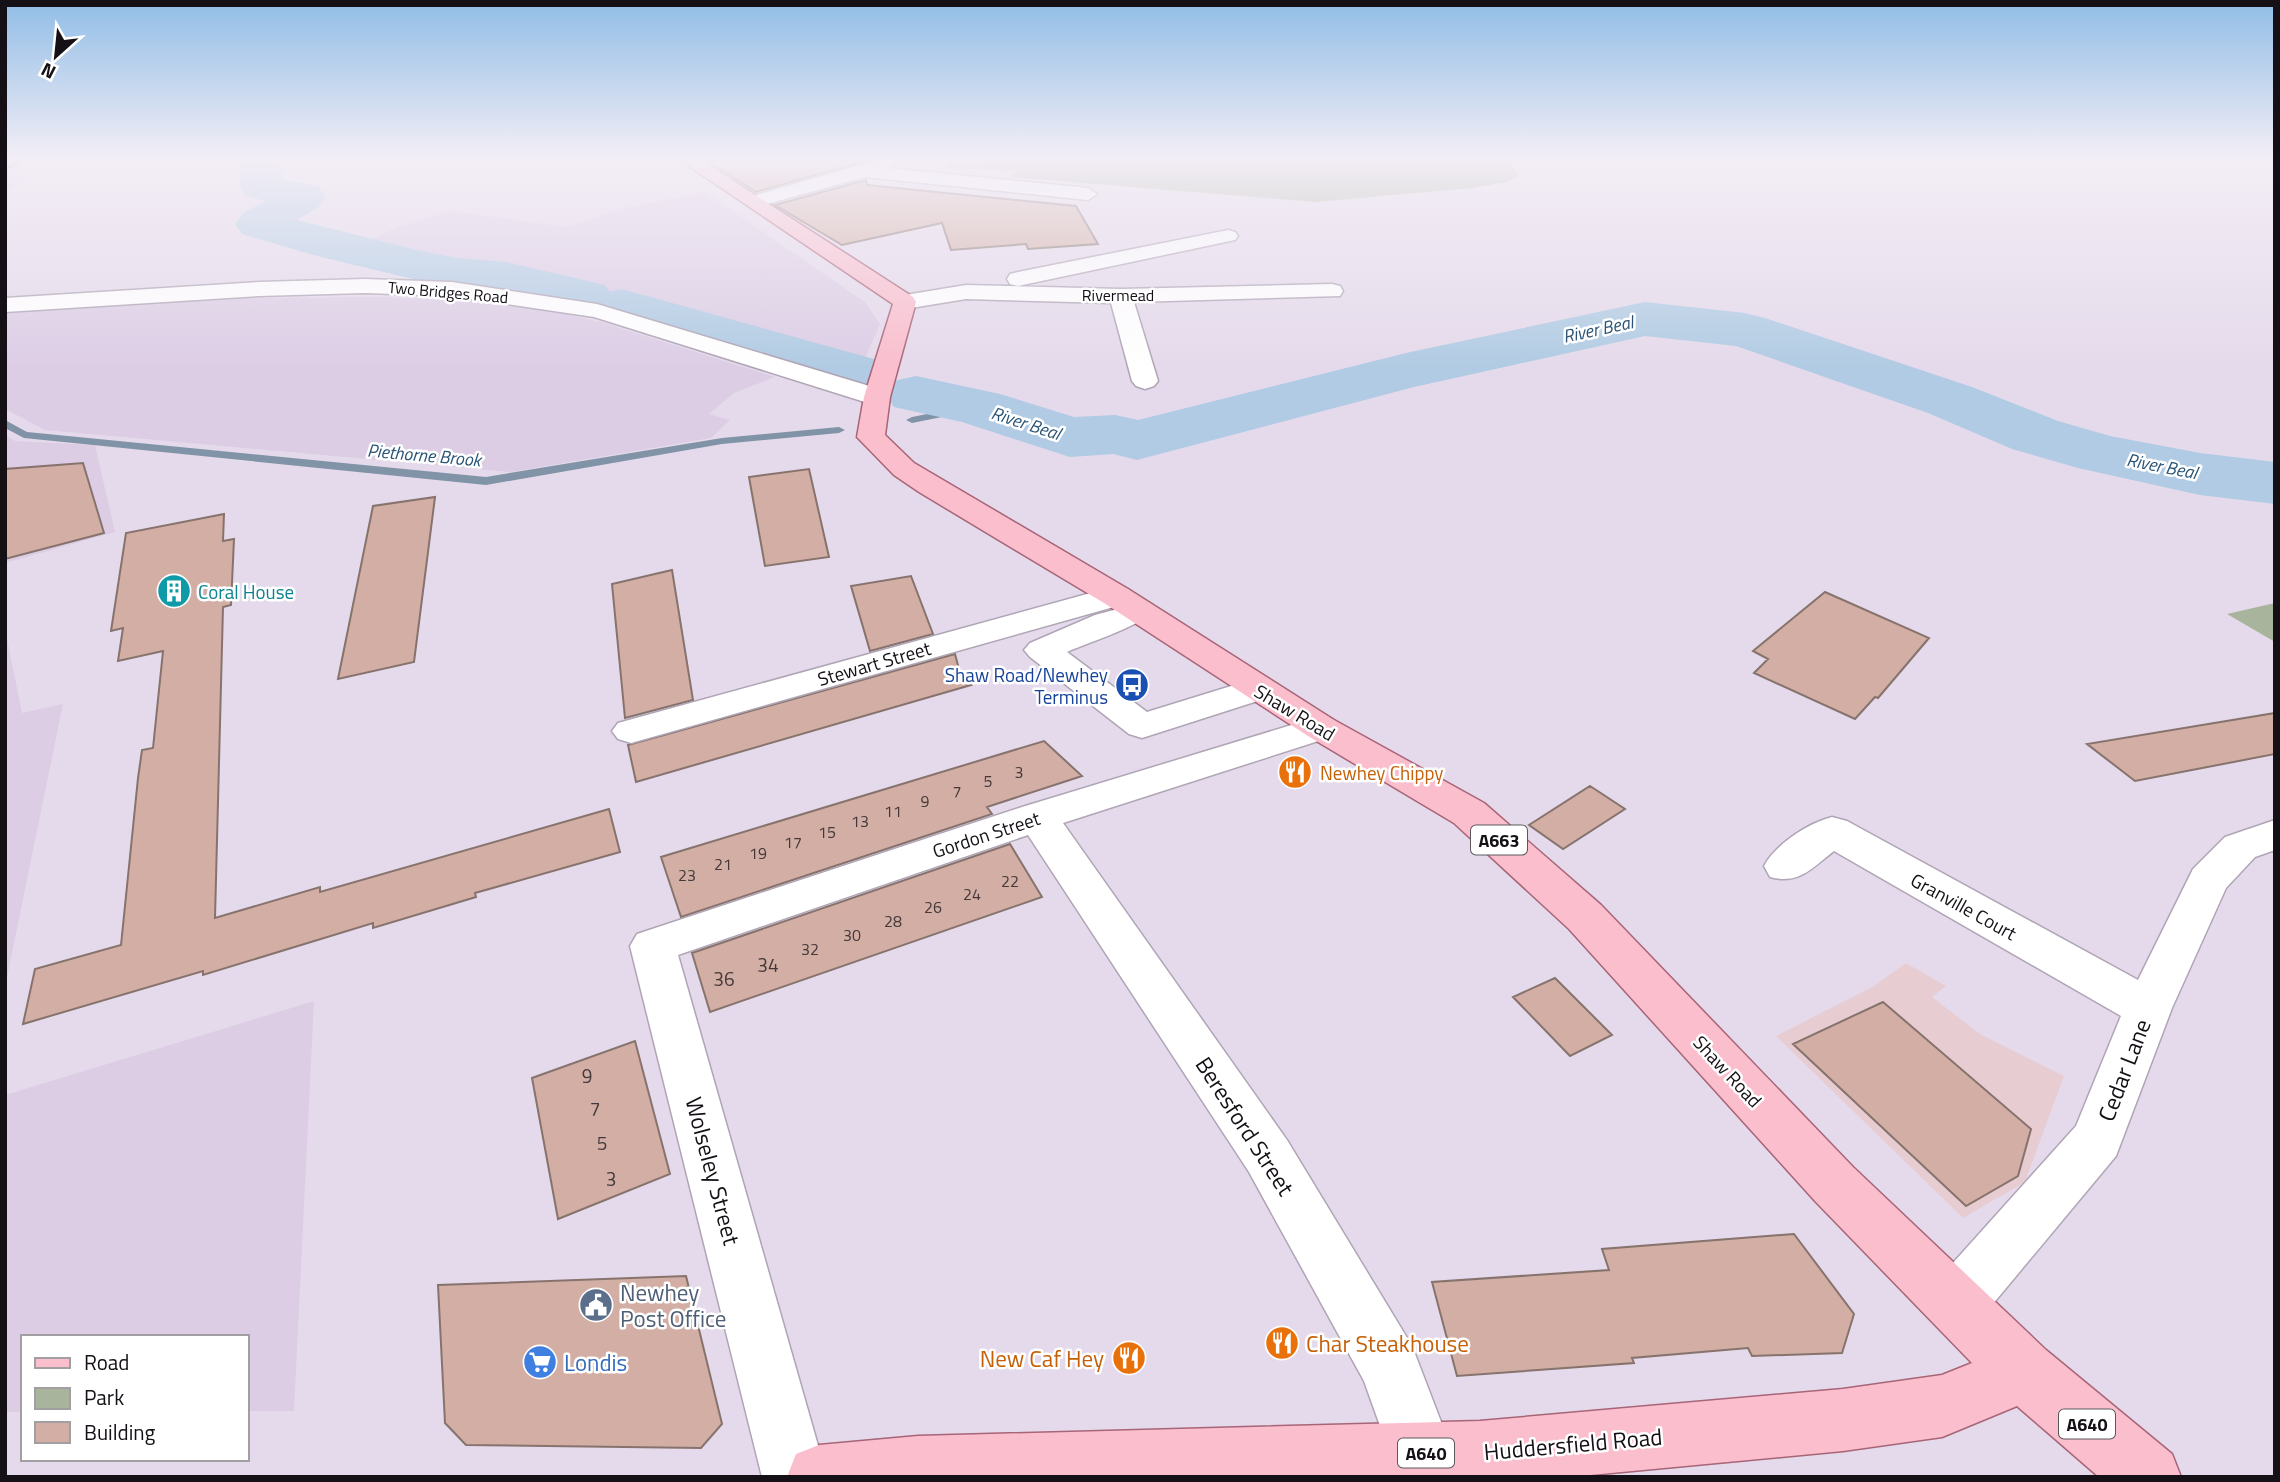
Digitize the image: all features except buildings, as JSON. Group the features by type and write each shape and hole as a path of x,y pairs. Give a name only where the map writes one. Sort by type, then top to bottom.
{"main road":[{"path":"794,229 905,302"},
{"name":"Shaw Road","path":"905,302 877,397 871,437 904,469 1128,605 1321,728 1469,813 1585,918 1834,1184 2024,1372"},
{"name":"Huddersfield Road","path":"819,1477 918,1472 1463,1461 1832,1421 1942,1406 2024,1372"},
{"name":"A640","path":"2024,1372 2149,1477"}],"street":[{"path":"997,293 1007,281 1228,236"},
{"name":"Two Bridges Road","path":"5,305 259,289 365,286 452,289 597,311 877,397"},
{"name":"Rivermead","path":"905,302 945,295 997,293 1121,296 1332,291"},
{"path":"1121,296 1145,381"},
{"path":"1128,605 1107,622 1042,650 1142,726 1257,689"},
{"name":"Stewart Street","path":"631,731 1128,605"},
{"name":"Gordon Street","path":"653,946 1037,817 1321,728"},
{"name":"Beresford Street","path":"1037,817 1268,1156 1390,1367 1463,1461"},
{"name":"Granville Court","path":"1785,866 1832,831 2148,1008"},
{"name":"Cedar Lane","path":"1956,1303 2097,1140 2148,1008 2208,880 2241,847 2275,834"},
{"name":"Wolseley Street","path":"653,946 795,1477"}],"shaded area":[{"path":"393,229 759,229 865,302 880,324 860,370 542,281 407,260 354,247"},
{"path":"382,297 509,301 601,322 775,377 734,393 709,414 730,420 711,438 511,472 45,430 5,409 5,312 246,298"},
{"path":"5,435 15,441 95,445 115,532 5,563"},
{"path":"5,629 22,713 63,704 5,987"},
{"path":"1906,963 1946,986 1932,997 1980,1034 2064,1076 2025,1182 1963,1218 1776,1036 1874,986"},
{"path":"314,1001 294,1411 248,1411 248,1335 21,1335 21,1412 5,1412 5,1095"}],"green space":[{"path":"2275,603 2275,642 2227,614"}],"waterway":[{"name":"River Beal","path":"276,229 330,245 417,265 457,273 506,277 586,296"},
{"name":"River Beal","path":"621,305 853,372"},
{"name":"River Beal","path":"916,394 978,407 1070,437 1115,434 1137,440 1406,371 1645,319 1745,330 1950,400 2035,435 2102,454 2200,474 2275,483"},
{"name":"Piethorne Brook","path":"912,420 978,407"},
{"name":"Piethorne Brook","path":"5,423 24,435 486,481 722,441 839,430"}],"place":[{"name":"Coral House","path":"174,591"},
{"name":"Shaw Road/Newhey Terminus","path":"1132,685"},
{"name":"Newhey Chippy","path":"1295,772"},
{"name":"Newhey Post Office","path":"596,1305"},
{"name":"Char Steakhouse","path":"1282,1343"},
{"name":"New Caf Hey","path":"1129,1358"},
{"name":"Londis","path":"540,1362"}]}
